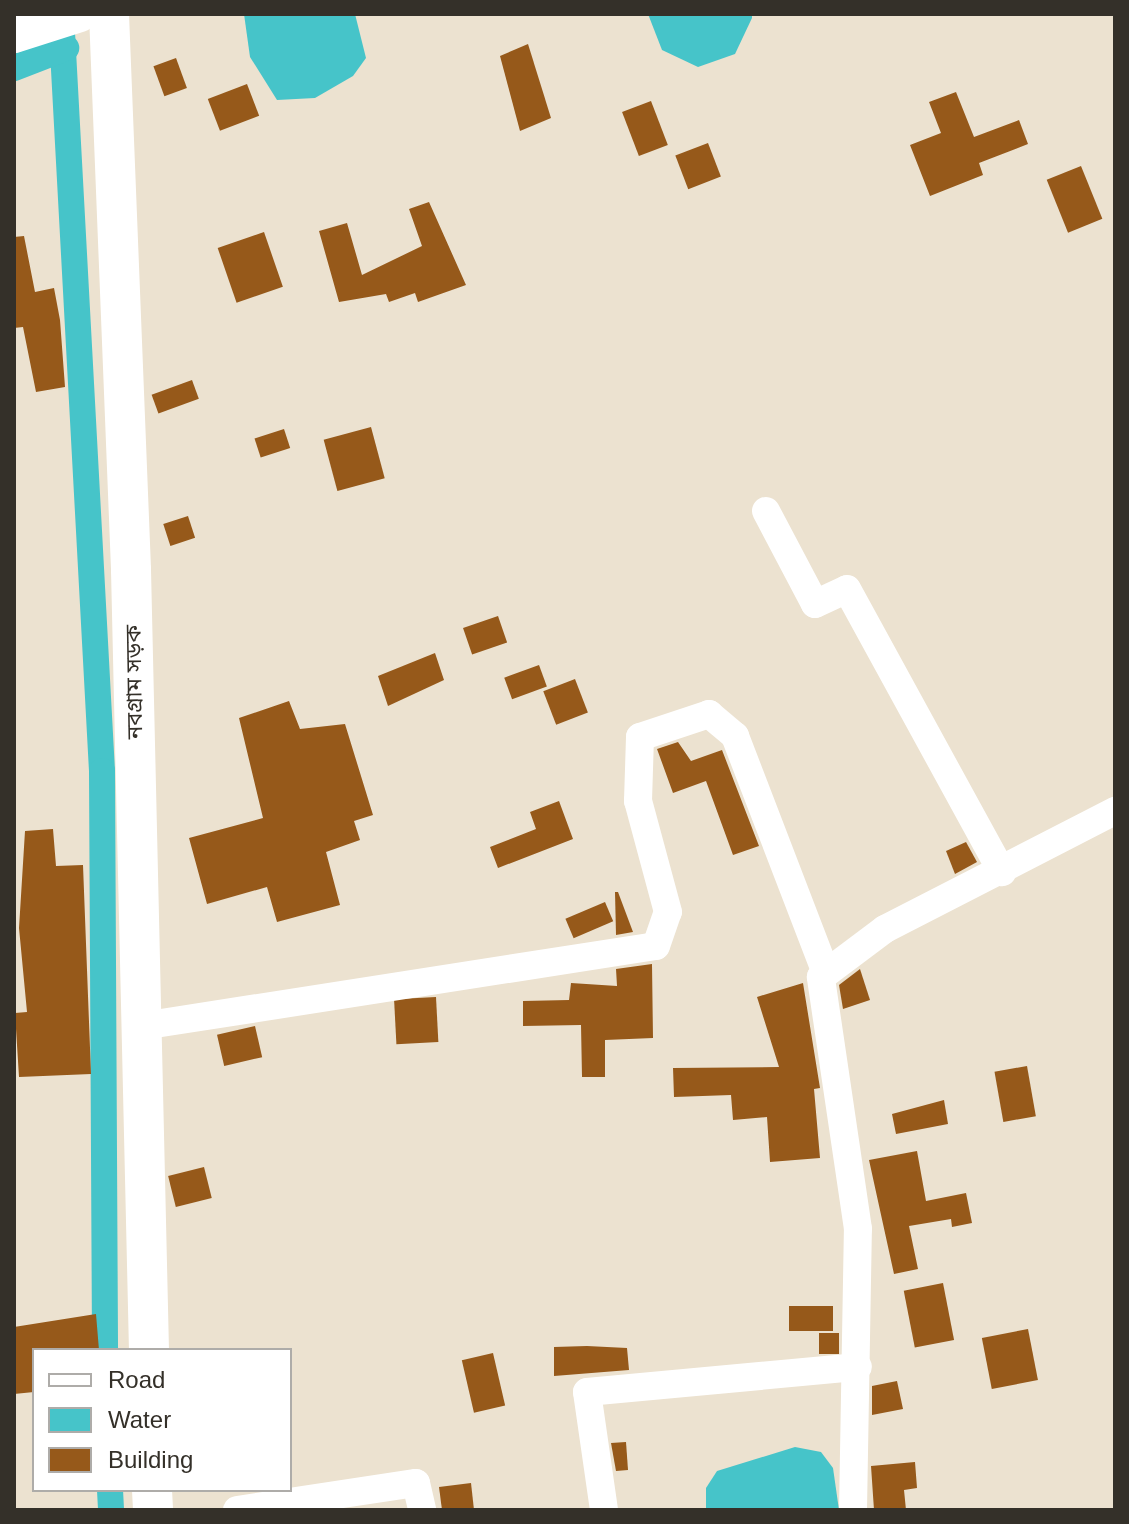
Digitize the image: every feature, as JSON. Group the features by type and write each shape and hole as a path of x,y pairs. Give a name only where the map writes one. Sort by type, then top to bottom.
{"main road":[{"name":"নবগ্রাম সড়ক","path":"109,14 142,1026 149,1348"}],"street":[{"path":"14,35 80,14"},
{"path":"766,511 815,604 847,589 1002,872"},
{"path":"142,1026 656,946 668,912 638,801 640,737 709,714 735,736 825,971 820,1002 858,1229 858,1367 853,1510"},
{"path":"825,971 885,929 1002,872 1115,811"},
{"path":"604,1510 587,1392 858,1367"},
{"path":"237,1510 416,1483 422,1510"}],"water":[{"path":"244,14 355,14 366,58 353,76 315,98 277,100 250,57"},
{"path":"648,14 752,14 752,18 735,54 698,67 662,50"},
{"path":"795,1447 821,1452 833,1468 839,1510 706,1510 706,1488 717,1471"}],"building":[{"path":"528,44 551,118 520,131 500,56"},
{"path":"176,58 187,88 164,96 153,66"},
{"path":"247,84 259,116 220,131 208,99"},
{"path":"956,92 974,137 1019,120 1028,144 979,163 983,175 930,196 910,145 941,133 929,102"},
{"path":"651,101 668,145 639,156 622,112"},
{"path":"708,143 721,177 688,189 675,156"},
{"path":"1081,166 1102,219 1068,233 1047,180"},
{"path":"429,202 466,285 418,302 415,293 389,302 386,294 339,302 319,231 347,223 362,275 422,246 409,209"},
{"path":"264,232 283,287 237,303 218,248"},
{"path":"24,236 35,292 54,288 60,320 65,387 36,392 23,327 14,328 14,237"},
{"path":"192,380 199,399 158,414 152,395"},
{"path":"371,427 385,478 337,491 324,440"},
{"path":"284,429 290,448 261,458 255,439"},
{"path":"188,516 195,538 170,546 163,524"},
{"path":"498,616 507,642 472,655 463,628"},
{"path":"435,653 444,680 388,706 378,676"},
{"path":"539,665 547,687 512,699 504,678"},
{"path":"575,679 588,713 556,725 543,691"},
{"path":"289,701 300,729 345,724 373,815 354,821 360,840 326,852 340,905 277,922 267,887 207,904 189,838 263,818 239,718"},
{"path":"678,742 691,761 722,750 759,846 733,855 706,781 673,793 657,749"},
{"path":"559,801 573,839 498,868 490,847 536,829 530,812"},
{"path":"53,829 56,866 83,865 91,1074 19,1077 15,1013 27,1012 19,928 25,831"},
{"path":"966,842 977,862 955,874 946,851"},
{"path":"615,892 618,892 633,932 616,935"},
{"path":"605,902 613,921 574,938 565,919"},
{"path":"652,964 653,1038 605,1040 605,1077 582,1077 581,1025 523,1026 523,1001 569,1000 571,983 617,986 616,969"},
{"path":"860,969 870,1000 843,1009 839,985"},
{"path":"803,983 820,1088 814,1089 820,1158 770,1162 767,1117 733,1120 731,1095 674,1097 673,1068 779,1067 757,997"},
{"path":"436,997 438,1042 396,1044 394,999"},
{"path":"255,1026 262,1057 224,1066 217,1035"},
{"path":"1027,1066 1036,1116 1003,1122 995,1072"},
{"path":"944,1100 948,1124 896,1134 892,1114"},
{"path":"917,1151 926,1201 966,1193 972,1223 952,1227 951,1219 909,1226 918,1269 894,1274 869,1160"},
{"path":"204,1167 212,1198 176,1207 168,1176"},
{"path":"943,1283 954,1340 915,1348 904,1291"},
{"path":"789,1306 833,1306 833,1331 789,1331"},
{"path":"96,1314 99,1348 32,1348 32,1392 14,1394 14,1327"},
{"path":"1028,1329 1038,1380 992,1389 982,1338"},
{"path":"819,1333 839,1333 839,1354 819,1354"},
{"path":"554,1347 627,1348 629,1370 554,1376"},
{"path":"493,1353 505,1406 474,1413 462,1360"},
{"path":"897,1381 903,1409 872,1415 872,1386"},
{"path":"626,1442 628,1470 616,1471 611,1443"},
{"path":"915,1462 917,1488 904,1490 906,1510 874,1510 871,1466"},
{"path":"471,1483 474,1510 442,1510 439,1487"}],"waterway":[{"path":"61,14 102,771 105,1348"},
{"path":"14,68 66,48"},
{"path":"110,1492 111,1510"}]}
